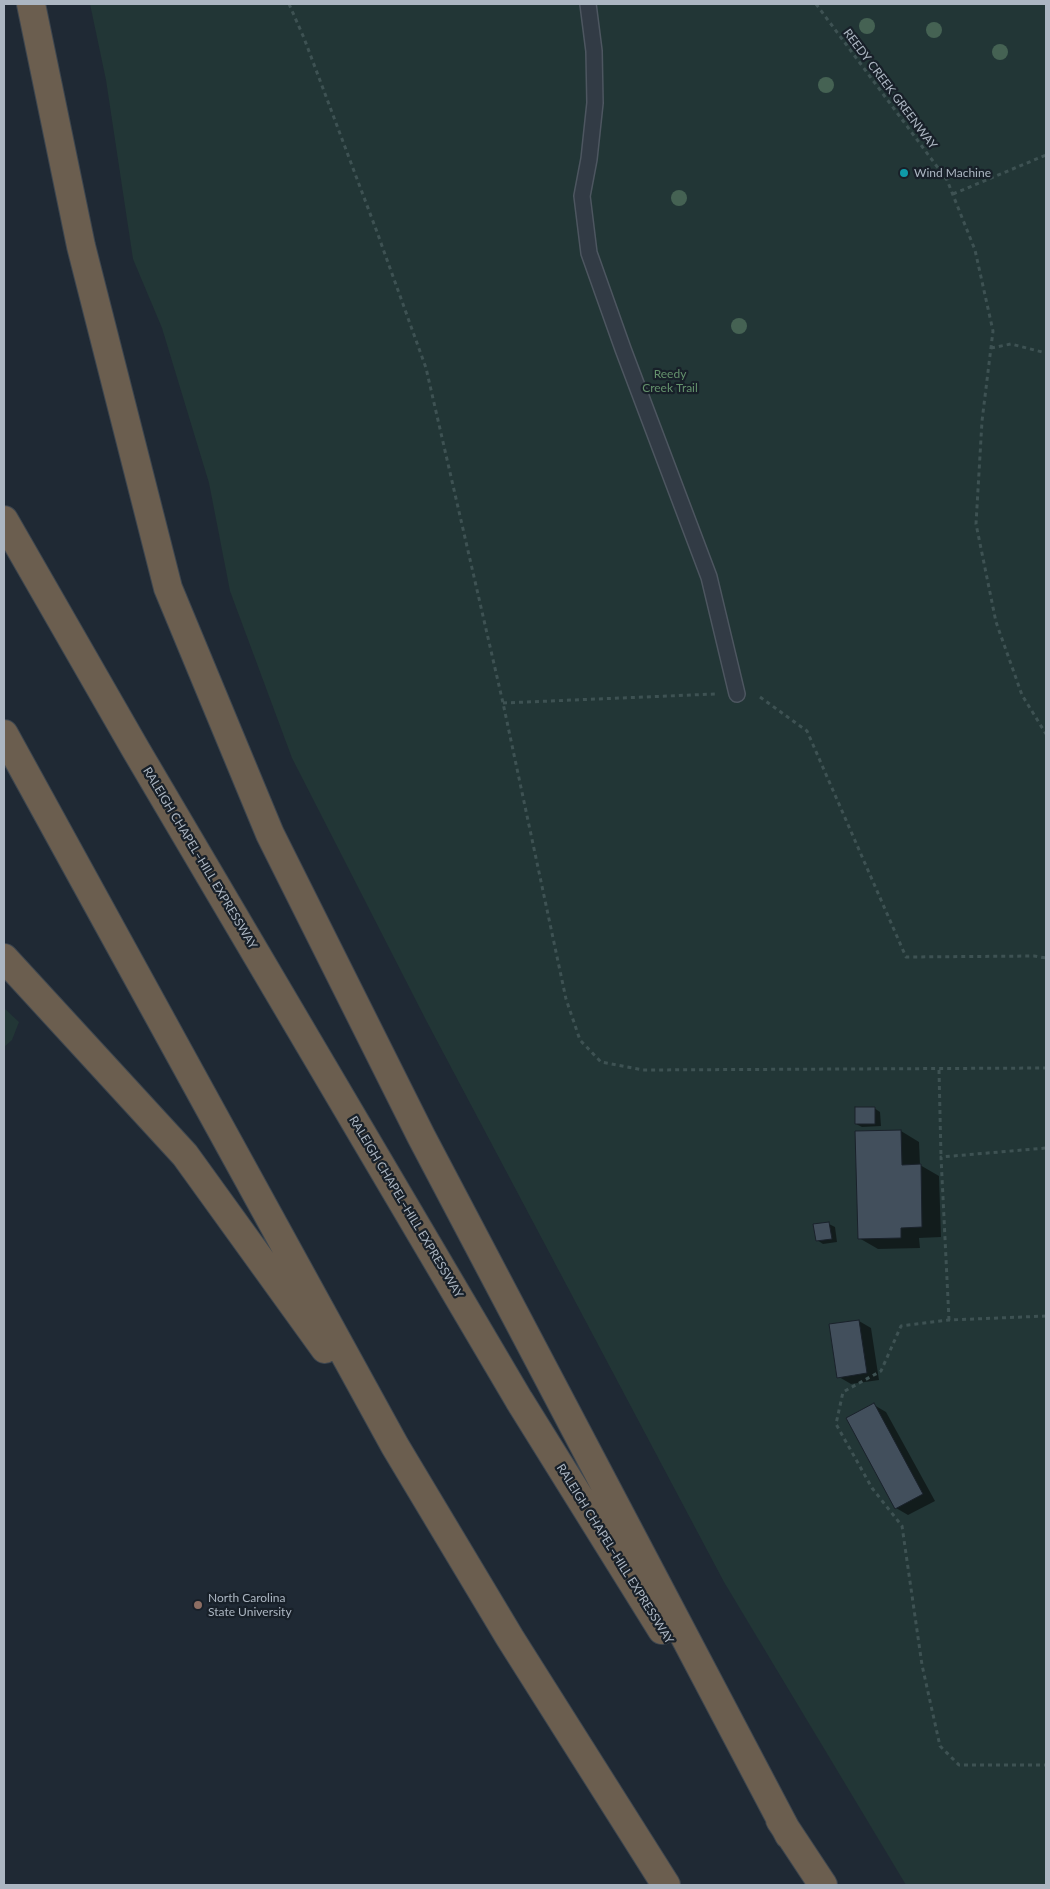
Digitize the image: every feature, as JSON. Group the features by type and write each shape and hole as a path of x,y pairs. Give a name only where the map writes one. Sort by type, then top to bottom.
{"highway":[{"path":"31,4 81,246 168,588 274,843 421,1136 789,1835"},
{"name":"RALEIGH CHAPEL–HILL EXPRESSWAY","path":"4,520 141,758 519,1400 789,1835 823,1885"},
{"path":"4,734 394,1446 510,1638 666,1885"},
{"path":"4,958 185,1155 394,1446"}],"lane":[{"path":"588,4 594,51 595,103 589,159 582,196 589,253 709,577 737,694"}],"path":[{"path":"289,4 304,38 426,368 503,703 566,999 580,1040 601,1062 643,1070 1046,1068"},
{"name":"REEDY CREEK GREENWAY","path":"816,4 947,180 975,250 993,330 982,421 976,524 996,622 1022,695 1046,734"},
{"path":"953,194 1046,154"},
{"path":"991,348 1011,344 1046,353"},
{"path":"503,703 754,693 807,731 906,957 1034,956 1046,958"},
{"path":"939,1070 949,1320"},
{"path":"941,1157 1046,1148"},
{"path":"1046,1316 949,1320 900,1326 881,1371 843,1392 836,1424 872,1488 902,1526 922,1665 940,1746 958,1765 1046,1764"}],"green space":[{"name":"Reedy Creek Trail","path":"90,4 1046,4 1046,1885 906,1885 724,1582 427,1022 292,758 230,591 209,483 162,328 133,259 106,80"},
{"path":"4,1008 19,1022 12,1040 4,1047"}],"building":[{"path":"855,1107 875,1107 875,1124 855,1124"},
{"path":"901,1130 902,1165 921,1164 922,1227 901,1228 901,1238 858,1239 855,1131"},
{"path":"829,1222 832,1239 816,1241 813,1224"},
{"path":"859,1320 867,1373 837,1378 829,1324"},
{"path":"874,1403 923,1494 895,1509 846,1418"}],"place":[{"name":"Wind Machine","path":"904,173"},
{"name":"North Carolina State University","path":"198,1605"}]}
